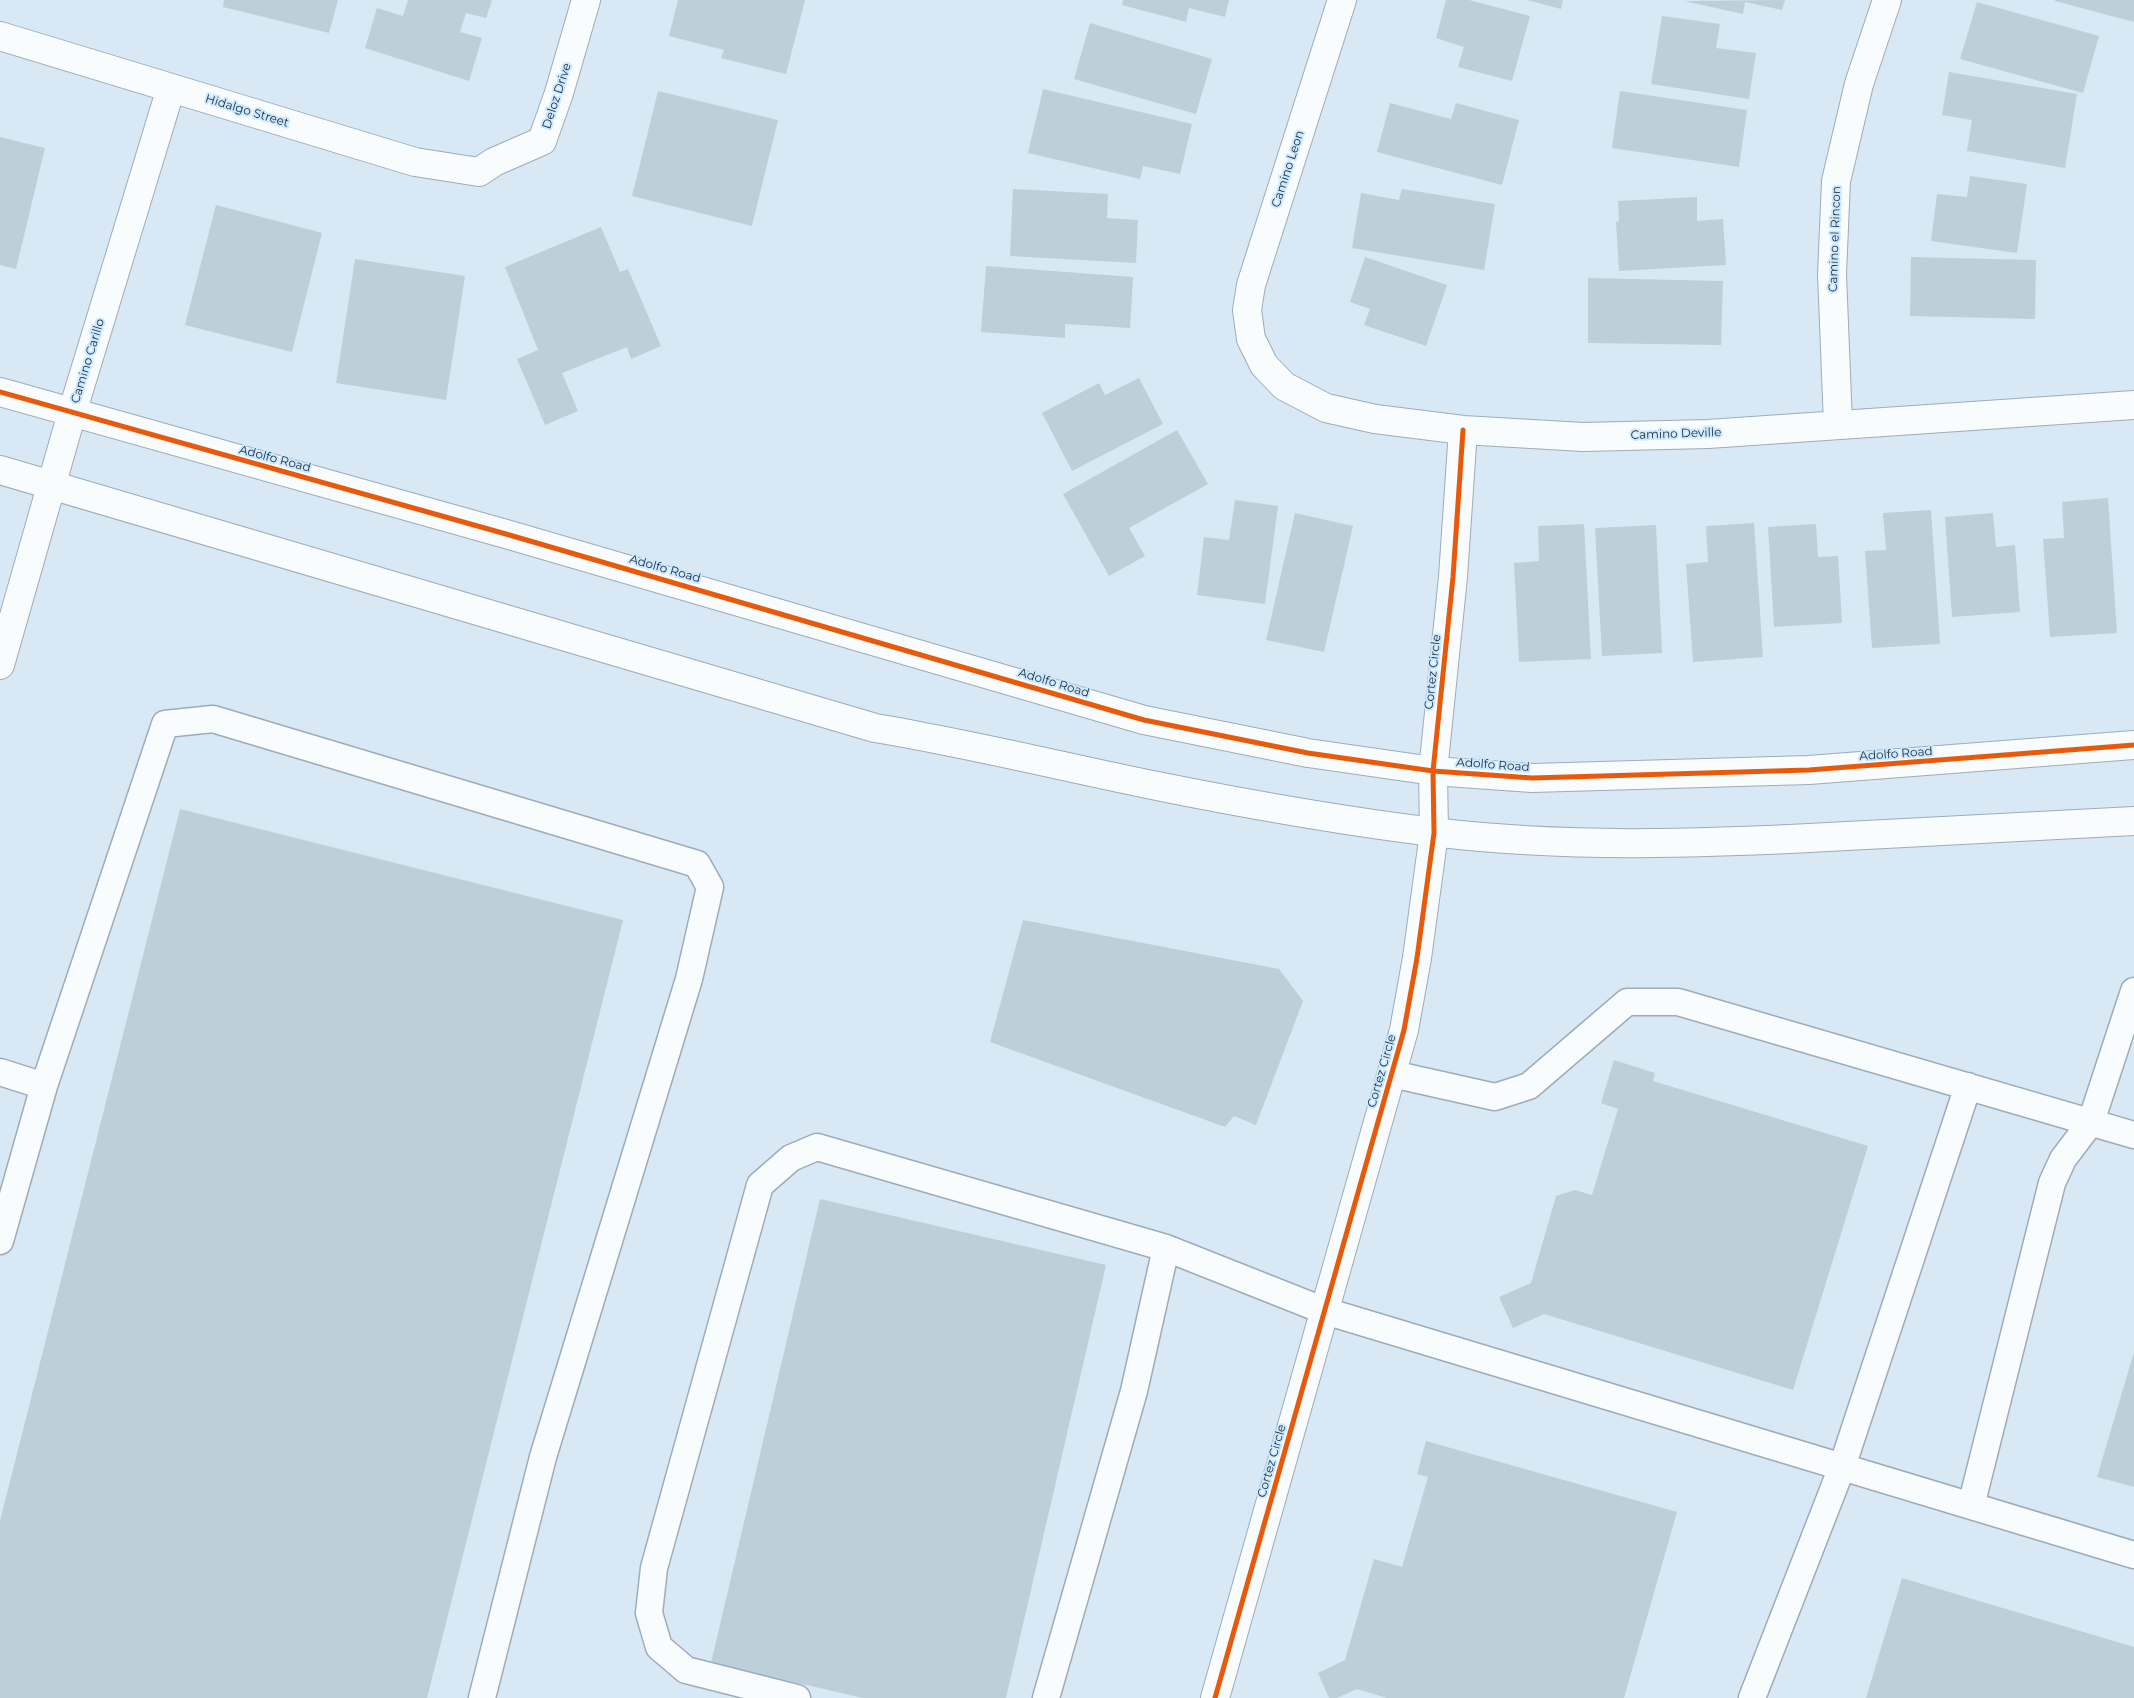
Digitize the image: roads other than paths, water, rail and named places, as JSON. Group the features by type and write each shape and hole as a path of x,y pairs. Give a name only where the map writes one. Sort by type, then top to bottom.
{"street":[{"name":"Deloz Drive","path":"494,162 542,141 559,93 586,0"},
{"name":"Camino Leon","path":"1250,339 1247,310 1251,285 1342,0"},
{"name":"Camino el Rincon","path":"1838,424 1832,274 1836,181 1859,84 1887,0"},
{"name":"Hidalgo Street","path":"0,36 415,162 479,172 494,162"},
{"name":"Camino Carillo","path":"0,665 72,414 171,88"},
{"name":"Camino Deville","path":"1250,339 1264,365 1284,386 1326,408 1375,419 1463,430 1583,437 1708,434 2134,405"},
{"name":"Adolfo Road","path":"0,392 72,414 525,539 1144,720 1308,753 1433,771 1532,778 1809,770 2134,746"},
{"name":"Cortez Circle","path":"1215,1698 1404,1030 1418,958 1434,832 1433,771 1453,576 1463,430"},
{"path":"0,470 875,728 1164,788 1276,808 1434,832 1532,840 1639,843 1761,841 2134,821"}],"lane":[{"path":"0,1241 44,1086 166,724 213,720 697,864 710,886 689,979 543,1457 482,1698"},
{"path":"1971,1506 2052,1183 2063,1159 2092,1122 2134,991"},
{"path":"1392,1074 1495,1097 1529,1086 1627,1002 1678,1002 2134,1135"},
{"path":"0,1072 44,1086"},
{"path":"1752,1698 1842,1467 1968,1086"},
{"path":"797,1698 686,1670 659,1647 648,1613 654,1568 760,1185 792,1158 817,1147 1166,1248 1325,1311 2134,1555"},
{"path":"1046,1698 1134,1391 1166,1248"}]}
